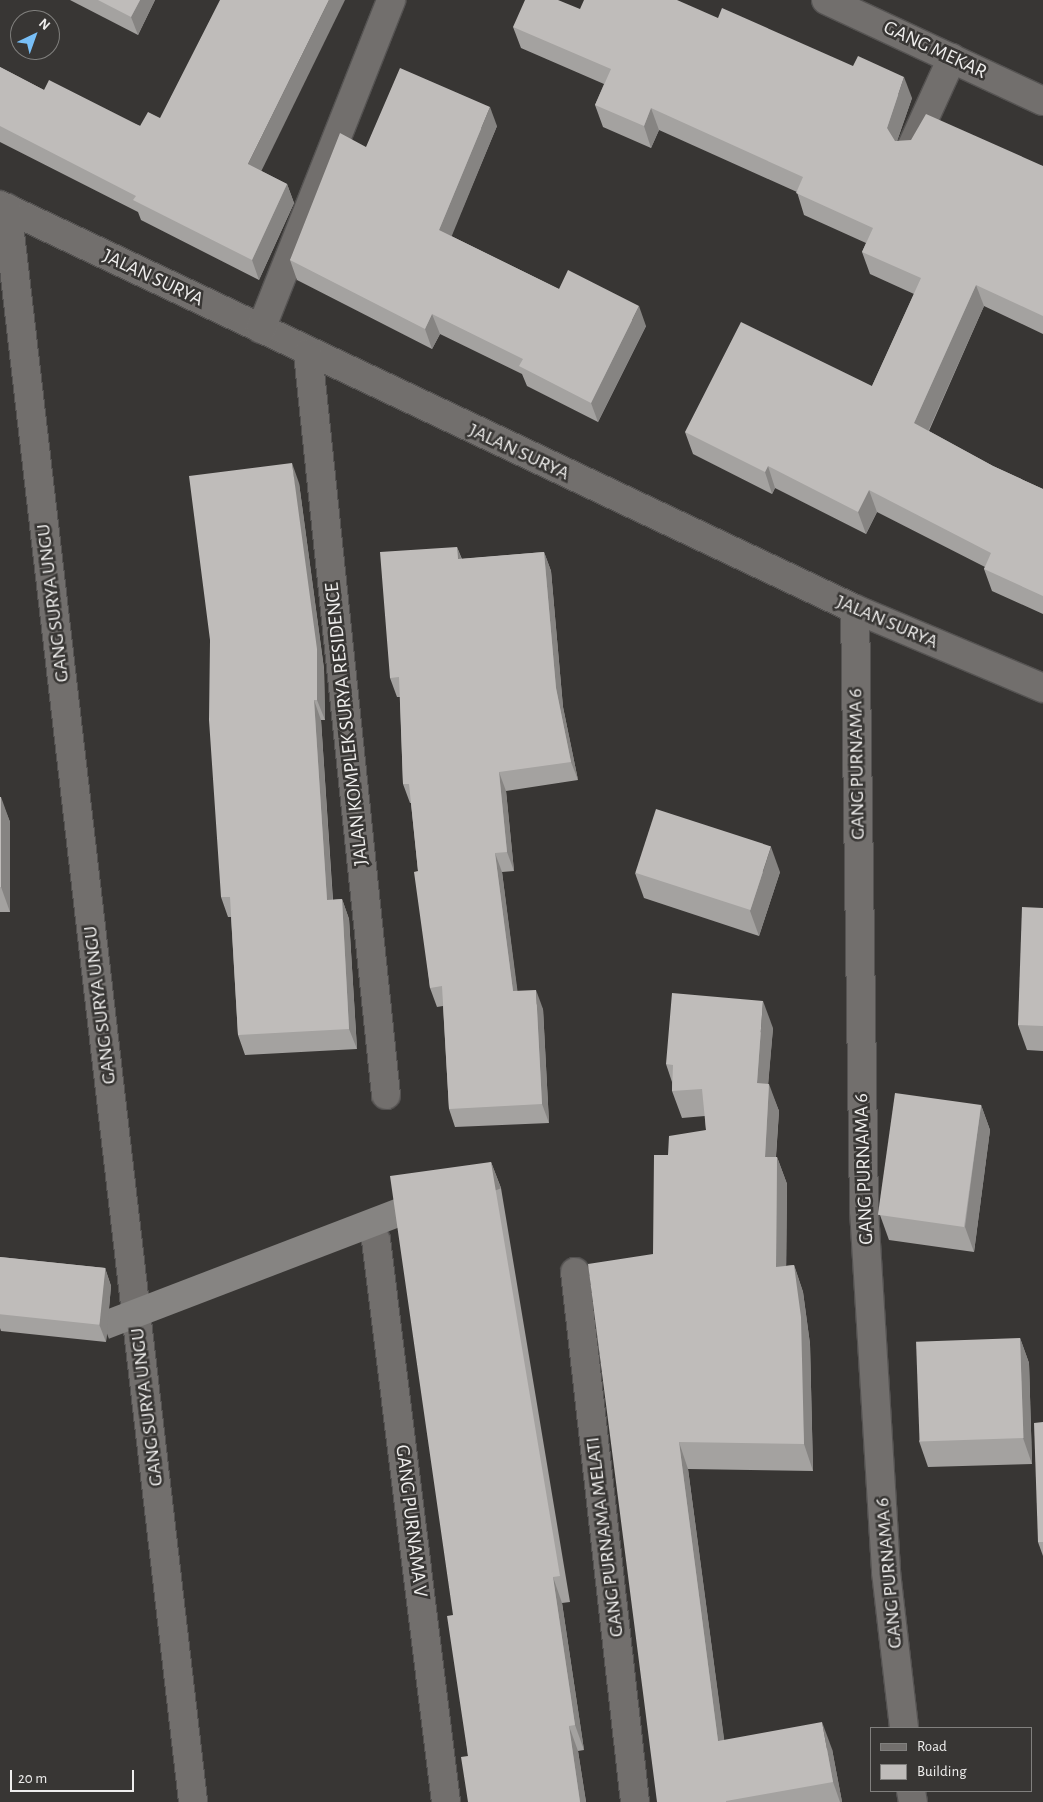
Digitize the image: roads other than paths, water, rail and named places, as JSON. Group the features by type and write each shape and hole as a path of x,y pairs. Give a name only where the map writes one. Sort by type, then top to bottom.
{"street":[{"path":"261,329 391,0"},
{"name":"GANG MEKAR","path":"826,0 1043,101"},
{"path":"910,149 952,58"},
{"name":"JALAN SURYA","path":"4,207 308,353 855,609 1043,688"},
{"name":"GANG SURYA UNGU","path":"4,207 194,1802"},
{"name":"JALAN KOMPLEK SURYA RESIDENCE","path":"308,353 386,1095"},
{"name":"GANG PURNAMA 6","path":"855,609 864,1210 886,1572 904,1727"},
{"name":"GANG PURNAMA V","path":"376,1240 446,1802"},
{"name":"GANG PURNAMA MELATI","path":"574,1272 635,1802"}]}
